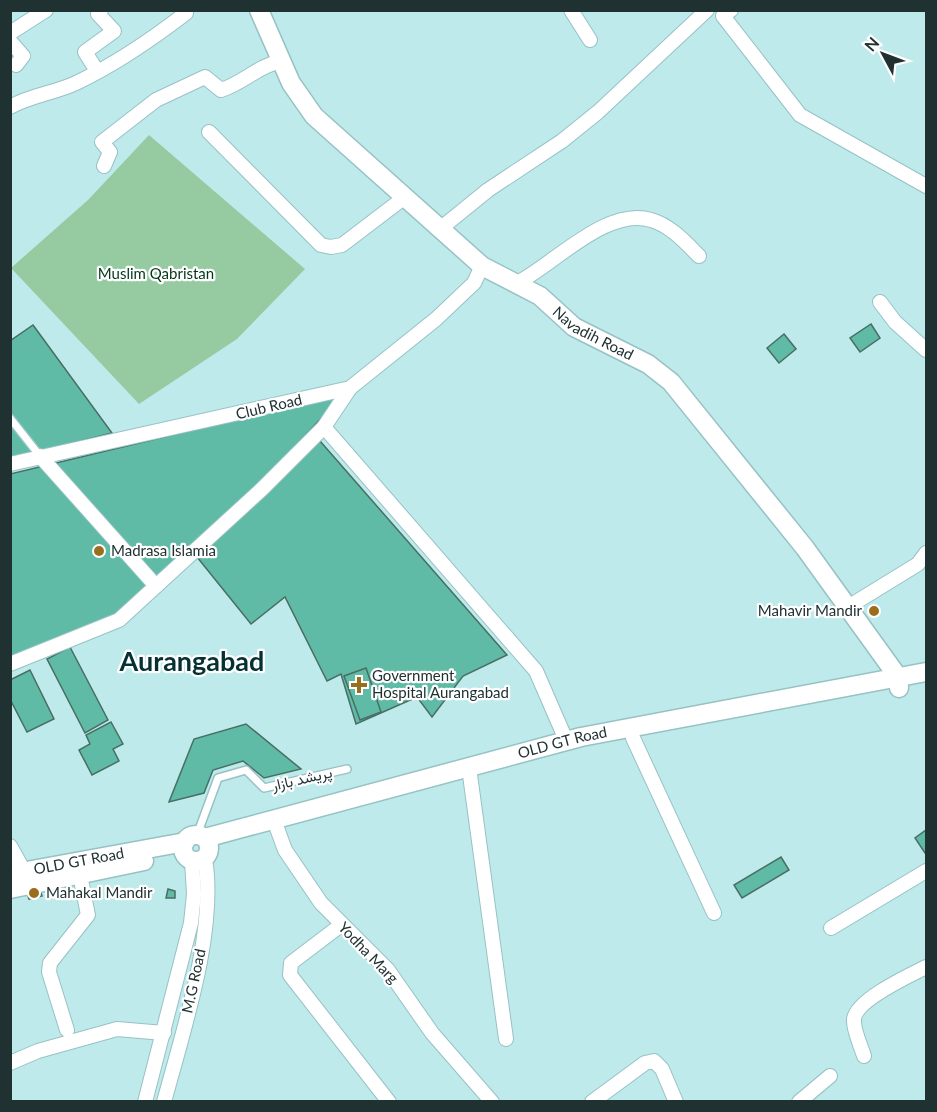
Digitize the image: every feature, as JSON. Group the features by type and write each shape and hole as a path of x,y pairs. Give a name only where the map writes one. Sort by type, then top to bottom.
{"main road":[{"name":"Navadih Road","path":"259,10 291,83 314,116 482,266 540,296 574,327 648,364 671,382 805,548 899,682"},
{"name":"OLD GT Road","path":"274,823 633,738 899,682 927,672"},
{"name":"OLD GT Road","path":"10,889 197,848 274,823 566,740 899,682 927,684"},
{"name":"OLD GT Road","path":"17,873 197,848"}],"street":[{"path":"10,33 45,10"},
{"path":"97,71 85,52 114,31 98,14 101,10"},
{"path":"10,106 21,100 74,84 144,46 186,13 183,10"},
{"path":"571,10 590,40"},
{"path":"440,229 488,190 562,141 597,112 707,10"},
{"path":"724,12 800,115 927,186"},
{"path":"10,41 23,56 16,65"},
{"path":"104,166 110,152 102,142 156,100 205,77 221,90 235,85 268,64 281,61"},
{"path":"209,132 321,245 331,247 342,245 405,197"},
{"path":"517,283 598,230 637,218 652,220 664,226 699,256"},
{"name":"Club Road","path":"10,464 350,388 436,319 474,283 482,266"},
{"path":"880,303 895,322 927,350"},
{"path":"10,664 119,620 262,489 324,427 350,388"},
{"path":"324,427 536,671 566,740"},
{"path":"40,456 156,586"},
{"path":"848,607 918,564 927,553"},
{"path":"633,738 714,913"},
{"path":"470,775 506,1039"},
{"name":"Yodha Marg","path":"274,823 285,850 308,885 341,925 388,970 438,1040 492,1101"},
{"path":"10,846 17,873"},
{"name":"M.G Road","path":"145,1101 191,923 197,848"},
{"name":"M.G Road","path":"165,1101 187,1013 204,927 208,876 197,848"},
{"path":"831,928 927,871"},
{"path":"67,1030 49,972 55,954 88,915 80,875"},
{"path":"341,925 291,963 290,975 382,1099"},
{"path":"864,1056 854,1020 856,1013 861,1006 896,982 927,967"},
{"path":"10,1063 38,1051 117,1029 164,1033"},
{"path":"592,1101 645,1063 654,1061 662,1069 676,1101"},
{"path":"799,1101 830,1076"}],"lane":[{"path":"10,418 40,456"},
{"name":"پریشد بازار","path":"197,848 218,778 246,770 264,788 347,769"}],"green space":[{"name":"Muslim Qabristan","path":"149,135 305,269 237,339 139,404 11,268 88,200"}],"building":[{"path":"871,324 880,338 860,352 850,338"},
{"path":"33,325 112,433 10,459 10,341"},
{"path":"784,334 796,349 779,363 767,348"},
{"name":"Madrasa Islamia","path":"344,394 257,487 118,616 10,658 10,474"},
{"path":"320,441 507,655 463,676 432,717 417,697 356,724 341,674 327,681 285,597 251,624 197,557"},
{"path":"70,647 108,720 85,733 47,659"},
{"path":"366,668 381,712 360,720 344,676"},
{"path":"30,670 54,719 27,732 10,699 10,680"},
{"path":"111,722 123,744 113,749 119,761 92,775 79,750 90,744 86,735"},
{"path":"246,724 301,769 264,778 243,761 213,770 204,793 169,802 194,739"},
{"path":"926,830 926,853 925,853 915,838"},
{"path":"781,857 789,870 742,898 734,885"},
{"name":"Mahakal Mandir","path":"39,886 42,896 29,899 26,890"},
{"path":"168,889 175,891 175,898 166,898"}],"place":[{"name":"Madrasa Islamia","path":"99,551"},
{"name":"Mahavir Mandir","path":"874,611"},
{"name":"Government Hospital Aurangabad","path":"359,685"},
{"name":"Mahakal Mandir","path":"34,893"}],"district":[{"name":"Aurangabad","path":"192,662"}]}
